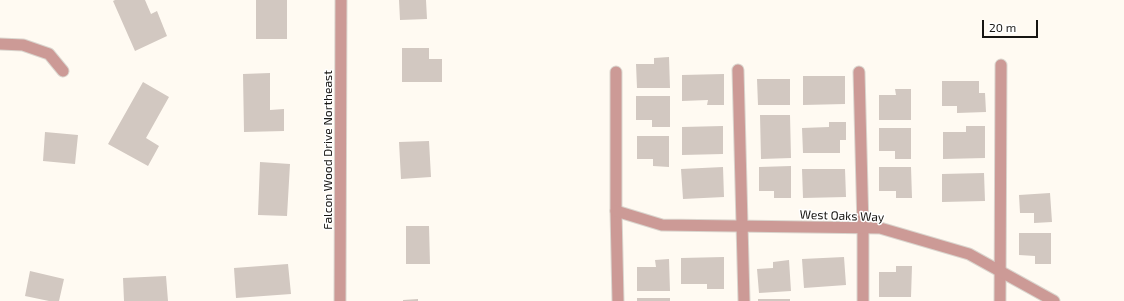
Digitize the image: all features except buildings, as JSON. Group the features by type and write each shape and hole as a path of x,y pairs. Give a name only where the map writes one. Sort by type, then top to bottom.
{"street":[{"name":"Falcon Wood Drive Northeast","path":"340,301 341,0"},
{"path":"0,44 23,45 49,54 63,71"},
{"path":"1000,301 1001,65"},
{"path":"738,70 744,301"},
{"path":"616,72 616,211 618,301"},
{"path":"860,72 863,301"},
{"name":"West Oaks Way","path":"616,211 662,225 880,228 969,254 1054,301"}]}
